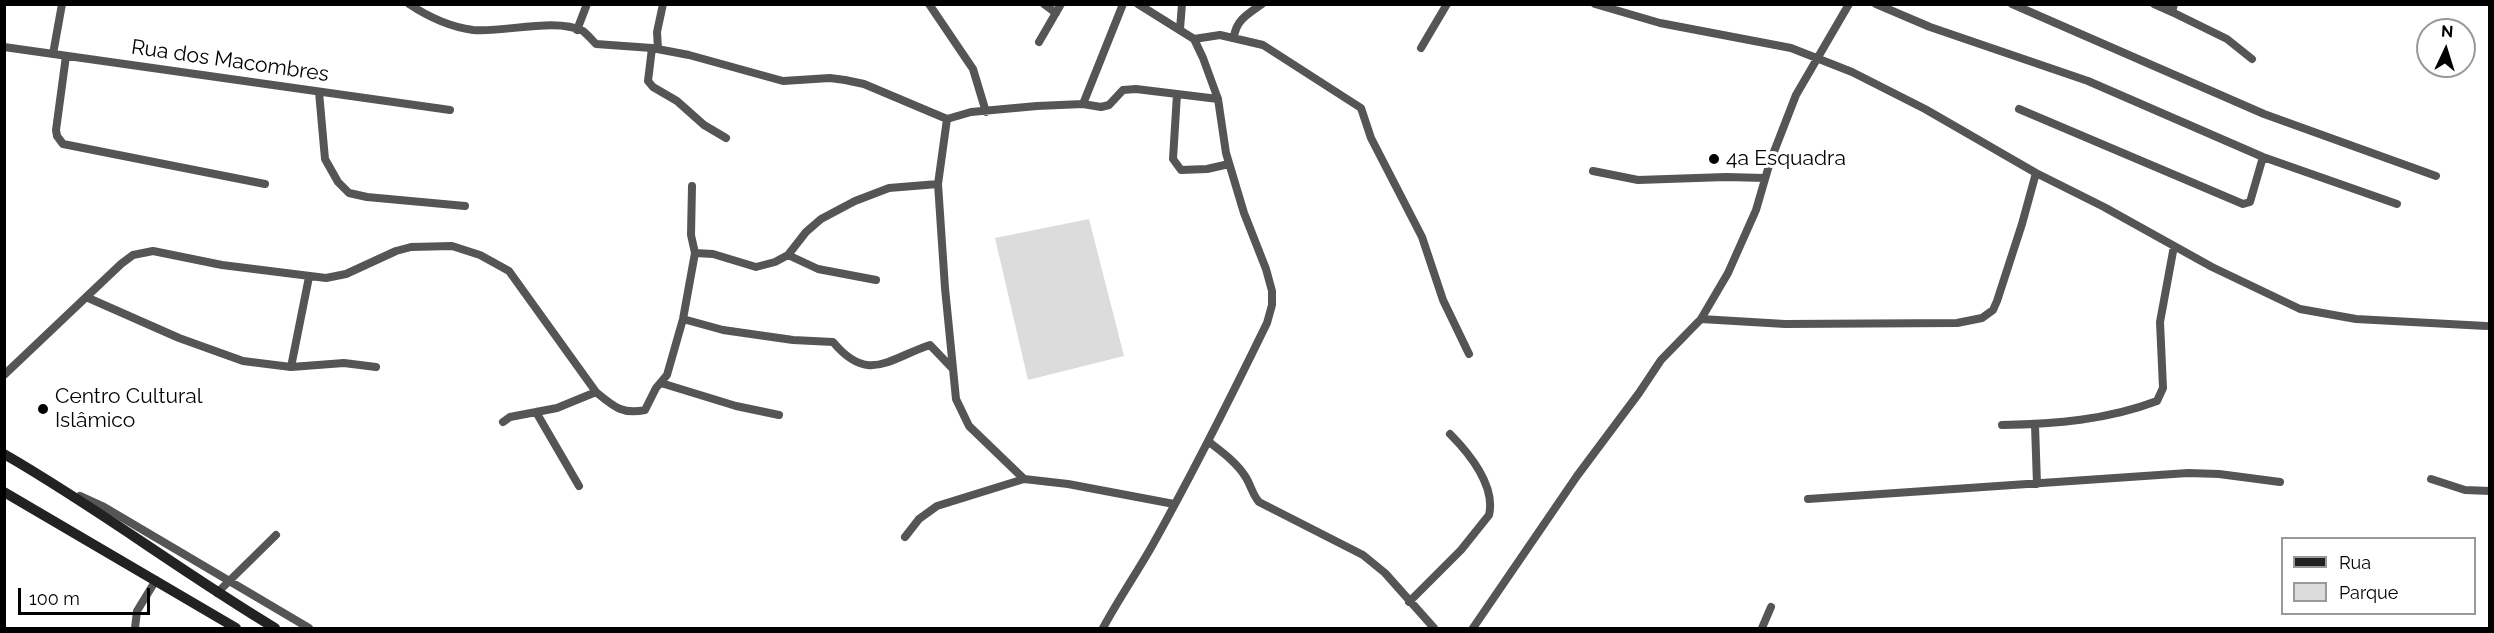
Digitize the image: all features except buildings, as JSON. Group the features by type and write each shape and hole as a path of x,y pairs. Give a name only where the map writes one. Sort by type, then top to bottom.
{"main road":[{"path":"4,454 70,492 217,593 275,628"},
{"path":"4,492 236,628"}],"street":[{"path":"53,54 62,4"},
{"path":"409,4 452,25 471,30 534,26 577,30 583,32 596,44 655,49 783,81 830,78 864,84 947,119 970,112 1037,106 1083,104 1101,107 1109,105 1123,90 1218,99"},
{"path":"577,30 587,4"},
{"path":"663,4 648,81 653,87 677,101 704,125 726,138"},
{"path":"929,4 973,69 986,112"},
{"path":"1044,4 1056,13"},
{"path":"1039,42 1061,4"},
{"path":"1083,104 1123,4"},
{"path":"1103,628 1151,548 1209,442 1267,324 1272,305 1272,291 1266,269 1244,213 1229,164 1218,99 1194,39 1138,4"},
{"path":"1180,29 1182,4"},
{"path":"1234,37 1235,28 1242,18 1262,4"},
{"path":"1421,48 1447,4"},
{"path":"1595,4 1660,23 1791,48 1852,72 1925,109 2036,172 2248,286 2300,309 2355,319 2486,326"},
{"path":"1473,628 1577,476 1661,360 1701,319 1732,262 1756,210 1765,178 1792,105 1816,57 1849,4"},
{"path":"1876,4 1930,27 2088,81 2263,157 2397,204"},
{"path":"2012,4 2264,114 2436,177"},
{"path":"2154,4 2173,8 2227,39 2252,59"},
{"path":"1194,39 1220,34 1263,45 1361,108 1371,138 1422,237 1443,300 1469,354"},
{"name":"Rua dos Macombres","path":"4,47 450,110"},
{"path":"66,56 56,130 63,144 265,184"},
{"path":"319,92 325,159 338,182 349,193 465,206"},
{"path":"1178,94 1173,159 1176,165 1181,170 1207,169 1229,164"},
{"path":"2019,109 2243,204 2250,202 2263,157"},
{"path":"947,119 938,184 956,399 969,426 1024,479"},
{"path":"1593,171 1638,180 1710,177 1765,178"},
{"path":"1701,319 1842,324 1957,323 1982,318 1993,310 1997,301 2036,172"},
{"path":"695,253 713,254 756,267 776,262 788,255 806,232 821,219 855,201 888,188 938,184"},
{"path":"4,375 127,260 142,252 153,251 222,265 309,277 336,277 396,251 425,245 452,246 480,255 509,271 596,392 613,406 632,413 645,410 656,388 667,375 683,319 695,253 691,235 692,186"},
{"path":"2002,426 2071,423 2148,405 2161,397 2163,388 2160,322 2174,246"},
{"path":"788,255 818,269 876,280"},
{"path":"291,368 309,277"},
{"path":"86,297 243,361 291,368 344,363 376,367"},
{"path":"683,319 723,330 793,340 832,342 844,355 864,366 884,365 930,345 952,368"},
{"path":"661,383 736,406 779,415"},
{"path":"503,422 510,417 557,408 596,392"},
{"path":"536,412 579,486"},
{"path":"2035,425 2037,484"},
{"path":"1409,602 1461,550 1489,515 1487,488 1468,453 1450,434"},
{"path":"1209,442 1239,468 1248,479 1252,495 1259,502 1336,539 1363,555 1385,573 1432,628"},
{"path":"1808,499 2188,473 2219,474 2280,482"},
{"path":"905,537 919,519 937,506 1024,479 1079,486 1174,504"},
{"path":"2431,479 2465,490 2490,491"},
{"path":"70,492 104,507 309,628"},
{"path":"217,593 276,535"},
{"path":"135,628 137,611 156,580"},
{"path":"1762,628 1772,607"}],"green space":[{"path":"1089,219 1124,356 1028,380 995,238"}],"place":[{"name":"4a Esquadra","path":"1714,159"},
{"name":"Centro Cultural Islâmico","path":"43,409"}]}
